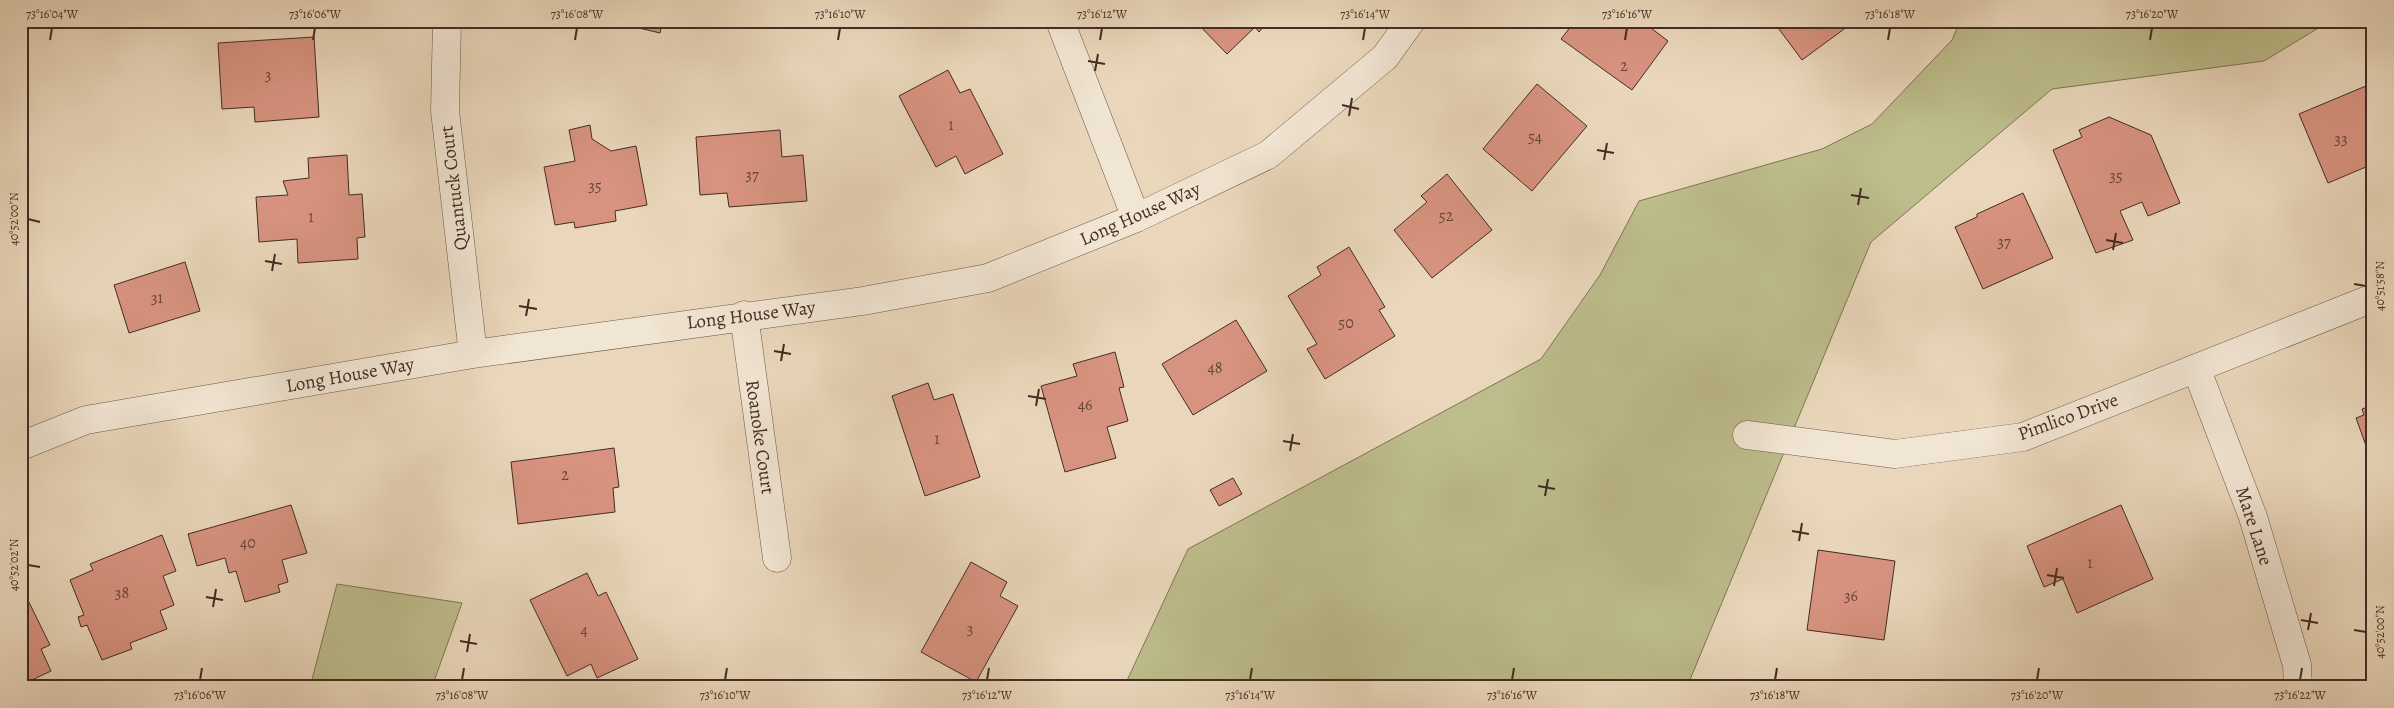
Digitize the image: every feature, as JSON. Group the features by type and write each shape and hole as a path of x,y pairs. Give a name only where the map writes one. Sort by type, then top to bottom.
{"street":[{"name":"Quantuck Court","path":"447,21 445,111 473,354"},
{"path":"1060,21 1136,218"},
{"name":"Long House Way","path":"21,446 86,420 473,354 744,315 863,301 988,278 1136,218 1268,155 1385,57 1411,21"},
{"name":"Pimlico Drive","path":"1747,435 1895,454 2023,437 2373,298"},
{"name":"Roanoke Court","path":"744,315 777,558"},
{"name":"Mare Lane","path":"2196,368 2253,518 2297,665 2298,687"}],"shaded area":[{"path":"1960,21 2330,21 2264,61 2052,89 1871,242 1687,687 1124,687 1188,549 1541,359 1600,275 1639,201 1822,149 1872,124 1952,40"},
{"path":"337,584 462,603 432,687 310,687"}],"building":[{"path":"609,21 663,21 660,33"},
{"path":"1195,21 1269,21 1259,32 1255,27 1227,54"},
{"path":"1575,21 1649,21 1647,25 1668,41 1632,90 1561,39"},
{"path":"1773,21 1855,21 1802,60"},
{"path":"314,37 319,117 255,122 254,107 222,109 218,43"},
{"path":"948,70 960,93 970,89 1003,154 965,174 956,156 936,167 899,96"},
{"path":"2373,83 2373,164 2328,183 2299,114"},
{"path":"1537,84 1587,126 1532,191 1483,149"},
{"path":"2109,117 2151,135 2180,203 2148,216 2142,202 2120,211 2133,240 2096,253 2053,150 2082,137 2079,130"},
{"path":"590,125 592,139 611,151 636,146 647,205 615,211 616,221 575,228 574,222 555,225 544,167 575,161 569,130"},
{"path":"780,130 782,157 803,155 807,201 729,207 727,193 700,195 696,137"},
{"path":"347,155 349,195 362,194 365,237 357,238 358,259 298,263 297,239 259,242 256,197 288,195 283,181 309,178 308,158"},
{"path":"1447,174 1492,230 1432,278 1394,230 1427,202 1421,196"},
{"path":"2023,193 2053,258 1983,289 1955,227 1977,217 1977,214"},
{"path":"1349,247 1385,307 1379,310 1395,336 1325,379 1307,349 1317,344 1288,296 1321,275 1317,267"},
{"path":"185,262 200,311 129,333 114,285"},
{"path":"1236,320 1267,371 1193,415 1162,364"},
{"path":"1115,352 1124,387 1119,388 1128,421 1107,427 1116,458 1065,472 1041,386 1077,376 1073,364"},
{"path":"928,383 934,400 953,394 980,477 925,496 892,396"},
{"path":"2373,405 2373,465 2356,418 2364,415 2362,409"},
{"path":"614,448 619,487 613,488 615,512 518,524 511,462"},
{"path":"1233,478 1242,494 1219,506 1210,490"},
{"path":"291,505 307,553 282,560 288,582 278,585 280,592 245,602 236,571 229,573 225,558 197,566 188,534"},
{"path":"2121,505 2153,579 2077,613 2063,579 2044,587 2027,546"},
{"path":"162,535 176,571 163,576 174,605 160,611 167,629 130,643 132,649 102,660 87,625 81,627 78,617 84,615 70,580 93,570 90,564"},
{"path":"1818,550 1895,561 1884,640 1807,630"},
{"path":"971,562 1007,582 1000,596 1018,606 976,682 921,652"},
{"path":"587,573 598,596 606,592 638,659 597,678 591,664 567,676 530,600"},
{"path":"21,586 50,645 41,649 51,671 21,685"}]}
